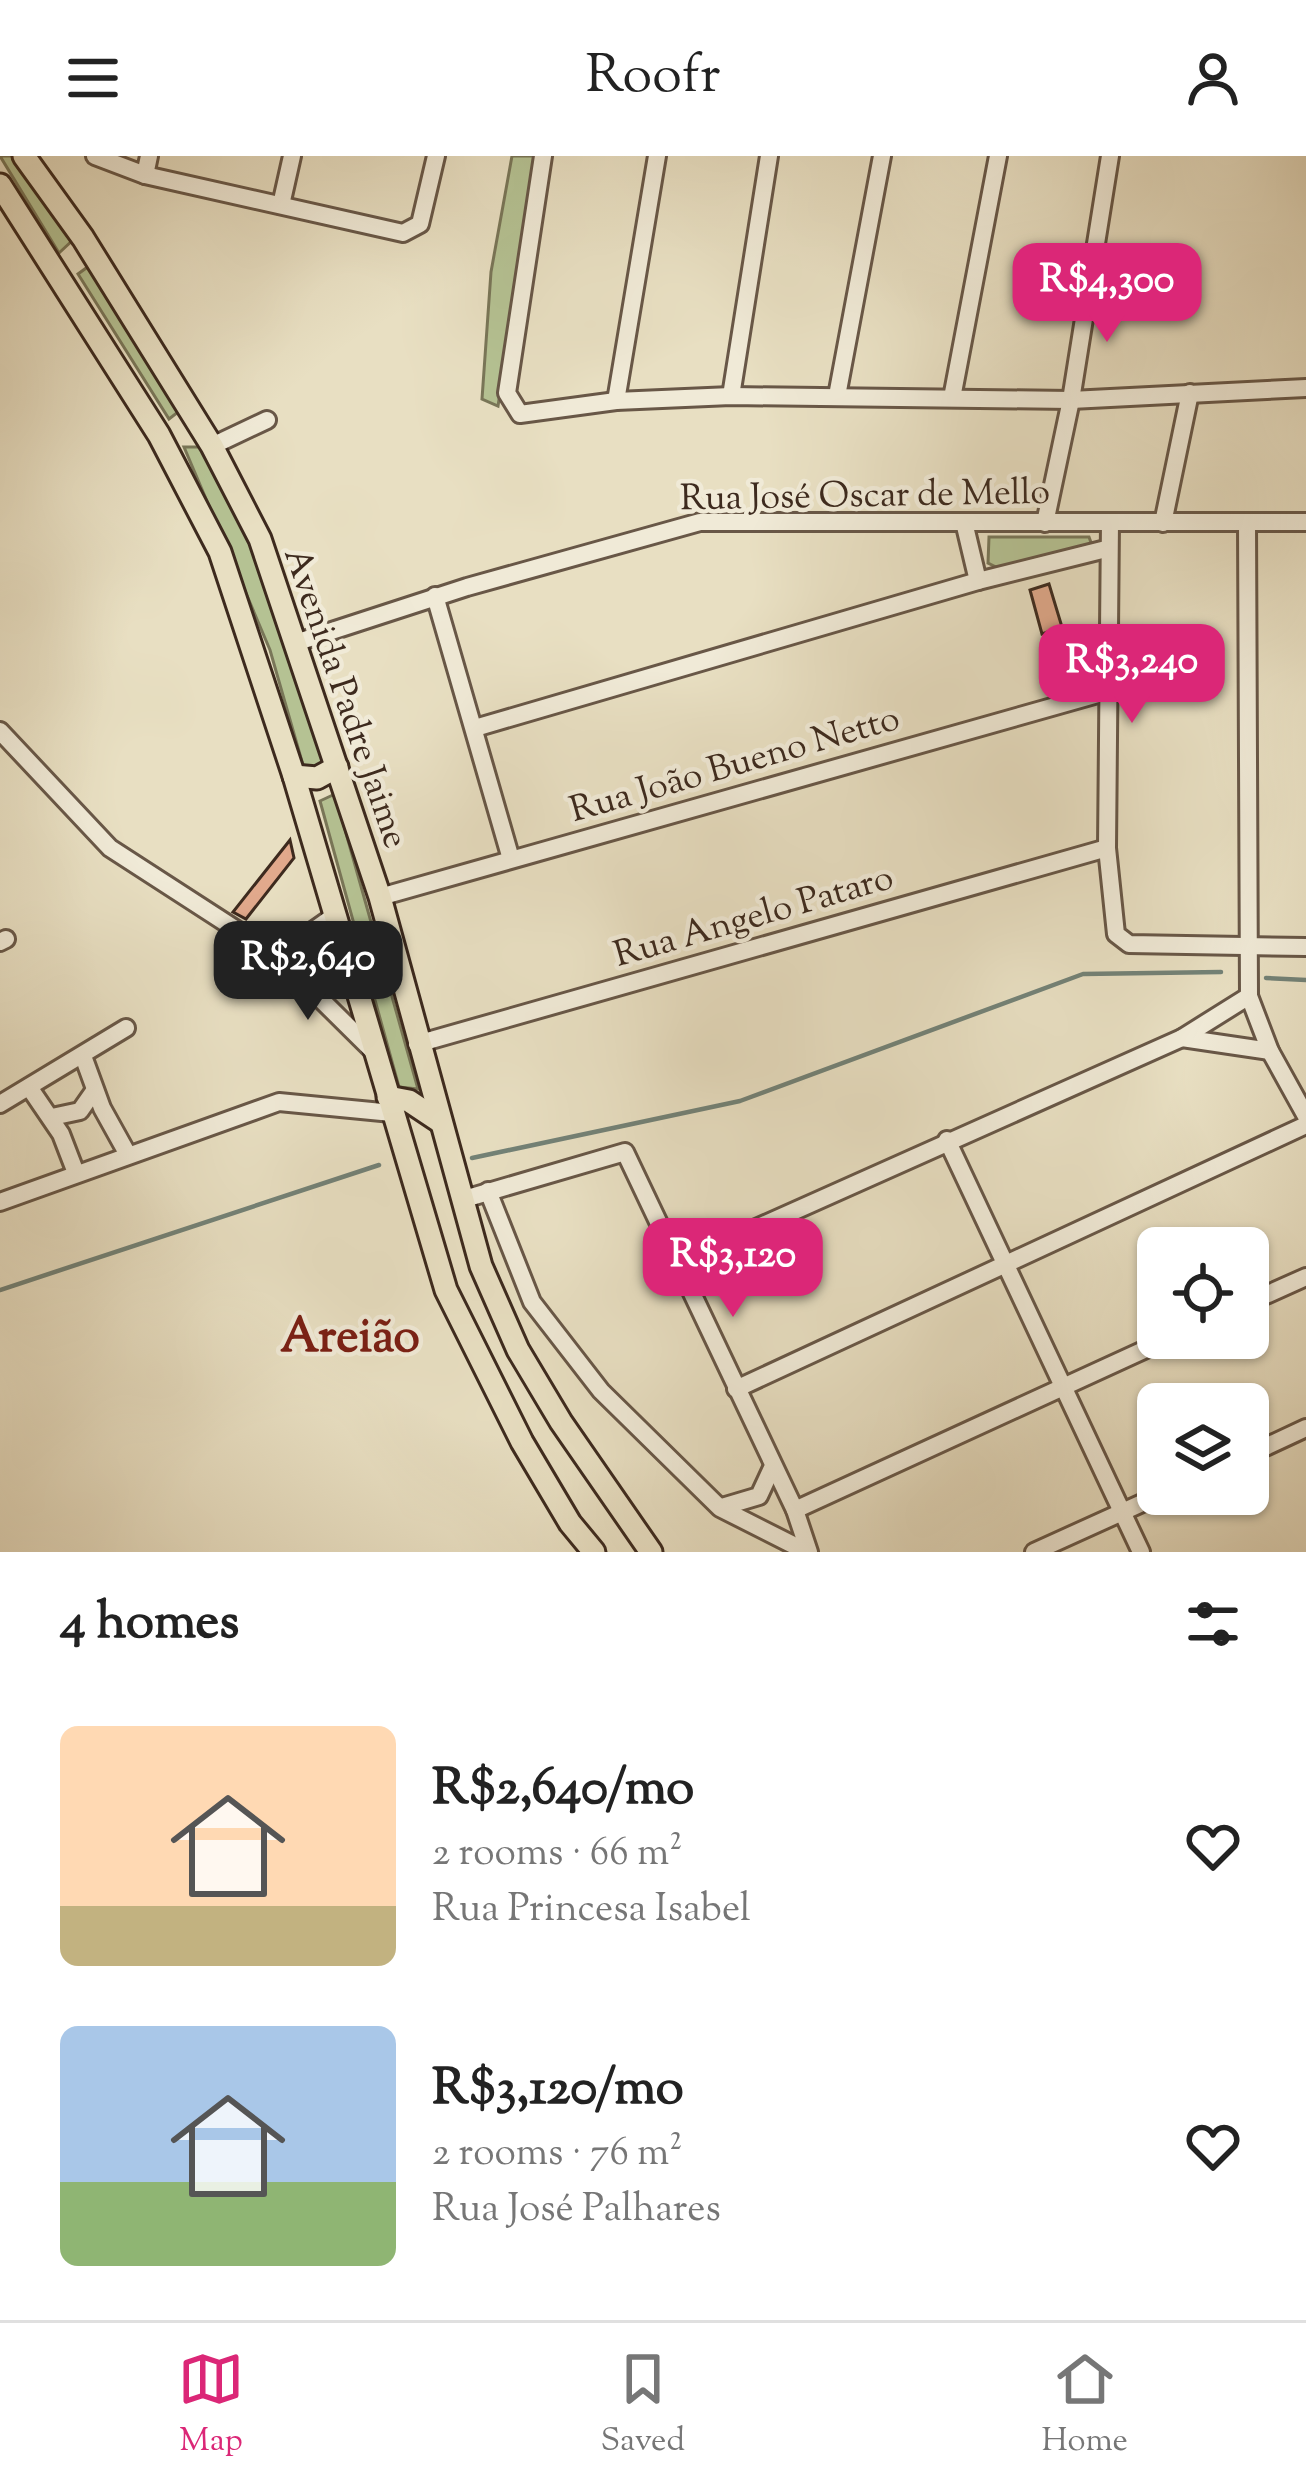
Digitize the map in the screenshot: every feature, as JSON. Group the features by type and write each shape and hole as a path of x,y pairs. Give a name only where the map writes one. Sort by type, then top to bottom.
{"main road":[{"name":"Avenida Padre Jaime","path":"28,157 212,446 260,539 380,897 481,1266 518,1350 561,1422 651,1552"},
{"name":"Avenida Padre Jaime","path":"0,185 159,435 220,552 294,776 446,1290 482,1372 570,1523 594,1552"},
{"path":"50,258 71,253 82,238"},
{"path":"159,435 174,422 193,416"},
{"path":"294,776 317,778 337,767"},
{"path":"390,1105 409,1101 439,1120"},
{"path":"522,1442 561,1422"}],"street":[{"path":"95,156 147,165 394,233 411,232 420,224 436,156"},
{"path":"281,205 292,156"},
{"path":"543,156 507,393 514,411 526,416 616,401 731,396 1072,400 1306,388"},
{"path":"616,401 657,156"},
{"path":"731,396 769,156"},
{"path":"837,396 882,156"},
{"path":"952,398 998,156"},
{"path":"1045,523 1072,400 1110,156"},
{"path":"1162,523 1190,393"},
{"path":"212,446 267,420"},
{"name":"Rua José Oscar de Mello","path":"298,642 435,596 700,522 1306,522"},
{"path":"964,522 977,581"},
{"path":"1110,522 1105,692 1107,848 1114,928 1120,940 1306,946"},
{"path":"736,1389 1306,1121 1297,1080 1270,1051 1249,996 1246,522"},
{"path":"475,728 977,581 1106,550"},
{"path":"435,596 511,859"},
{"name":"Rua João Bueno Netto","path":"380,897 1105,692"},
{"path":"0,731 110,848 277,956 376,1053"},
{"name":"Rua Angelo Pataro","path":"417,1044 1107,848"},
{"path":"277,956 334,916"},
{"path":"678,1263 1182,1038 1249,996"},
{"path":"0,1104 126,1028"},
{"path":"1182,1038 1270,1051"},
{"path":"83,1056 94,1091 128,1154"},
{"path":"28,1088 52,1117 76,1173"},
{"path":"52,1117 80,1111 94,1091"},
{"path":"0,1202 279,1102 390,1105"},
{"path":"947,1140 1141,1552"},
{"path":"461,1200 625,1152 795,1510 808,1552"},
{"path":"488,1191 532,1302 601,1391 720,1508 808,1552"},
{"path":"1269,1294 1306,1277"},
{"path":"795,1510 1137,1352"},
{"path":"1269,1445 1306,1428"},
{"path":"720,1508 759,1496 772,1468"},
{"path":"1034,1552 1137,1506"}],"green space":[{"path":"0,156 19,156 75,238 59,253"},
{"path":"512,156 537,156 498,406 482,399 491,272"},
{"path":"89,266 182,409 169,419 78,274"},
{"path":"184,447 200,447 252,539 330,764 305,772 270,650"},
{"path":"989,537 1089,537 1093,548 998,568 988,563"},
{"path":"335,794 418,1089 399,1087 320,801"}],"building":[{"path":"1049,584 1062,627 1042,634 1030,590"},
{"path":"290,840 294,858 246,919 233,912"}],"waterway":[{"path":"472,1158 740,1101 1083,974 1221,972"},
{"path":"1266,978 1306,980"},
{"path":"0,1290 379,1165"}],"district":[{"name":"Areião","path":"350,1334"}]}
